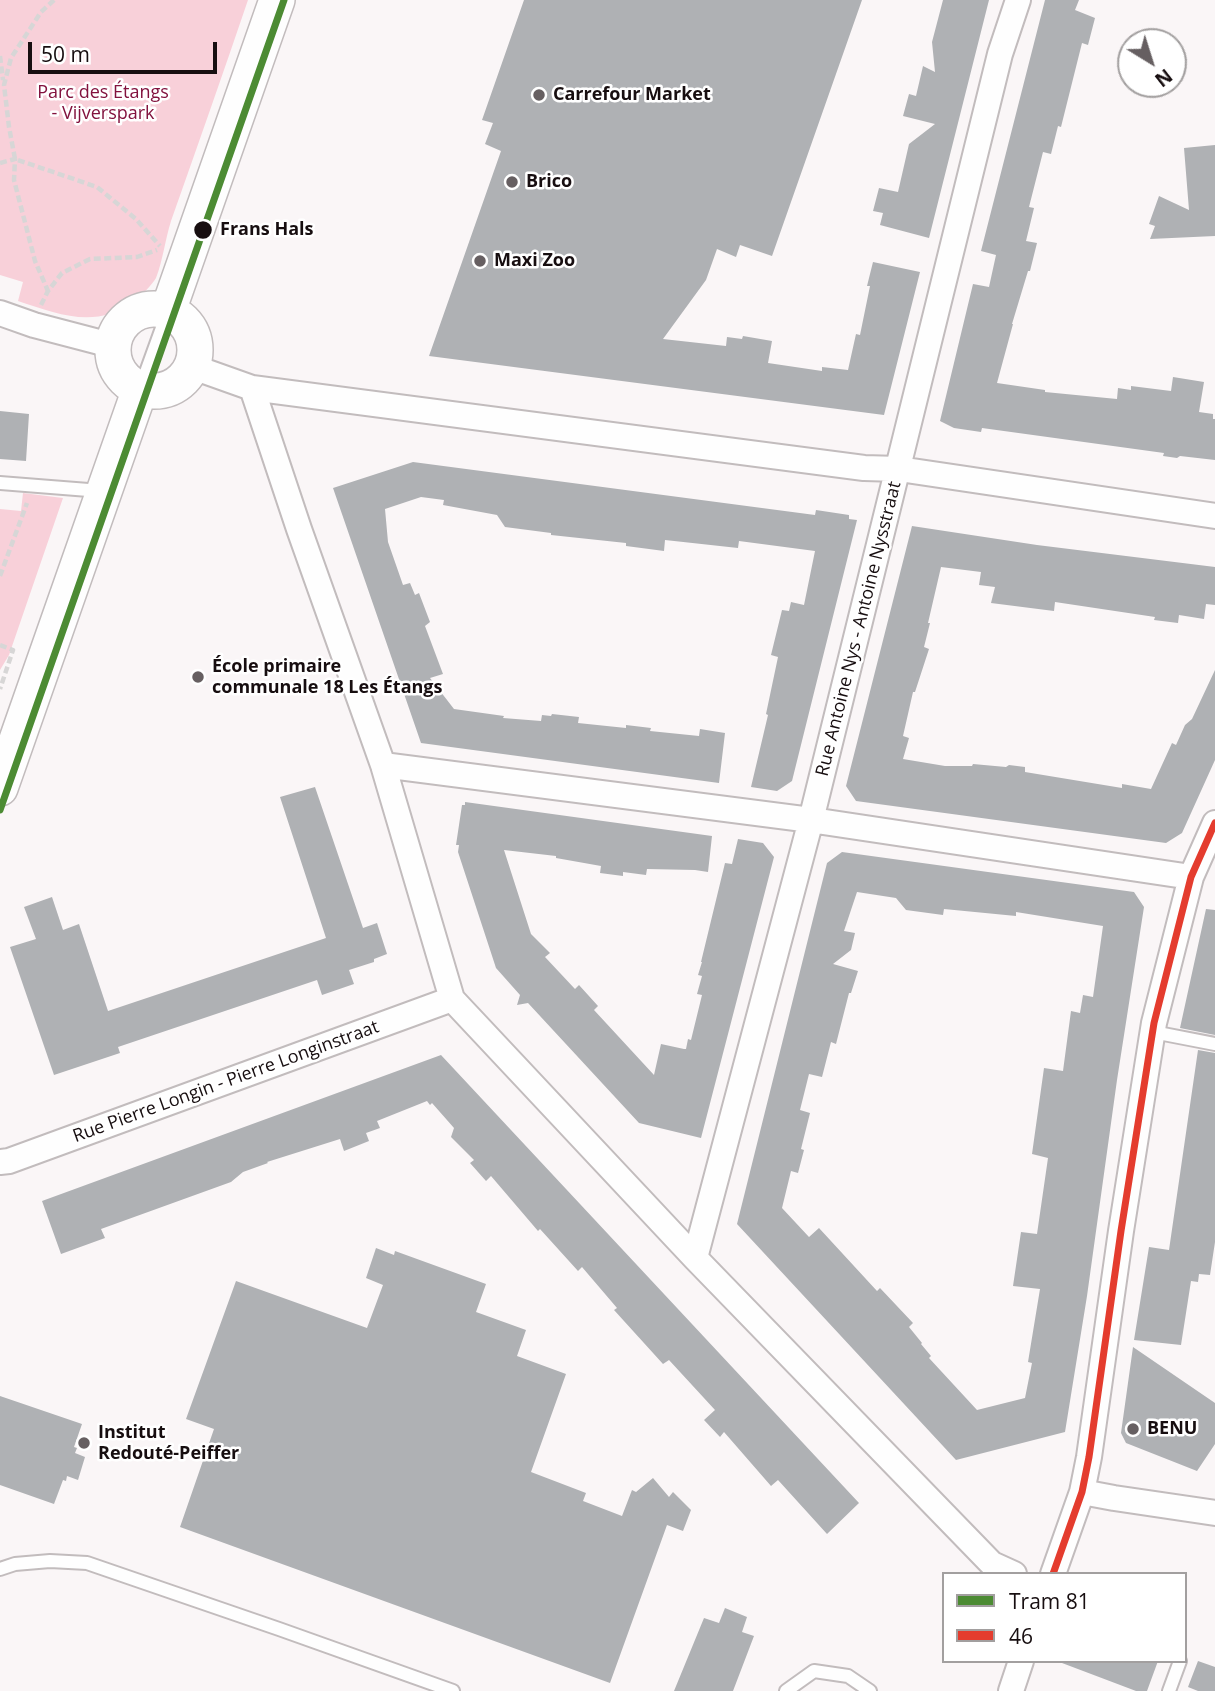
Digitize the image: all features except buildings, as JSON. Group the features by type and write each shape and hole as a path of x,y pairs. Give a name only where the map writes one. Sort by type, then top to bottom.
{"street":[{"path":"168,311 277,0"},
{"name":"Rue Antoine Nys - Antoine Nysstraat","path":"695,1258 811,820 1000,54 1018,0"},
{"path":"148,309 168,311 184,320 191,330 196,354 193,367 185,379 174,387 160,391 141,389 127,381 116,366 113,347 116,334 124,322 135,313 148,309"},
{"path":"0,313 113,347"},
{"path":"193,367 252,388 864,468 899,469 1215,516"},
{"path":"252,388 383,765 452,999 695,1258 992,1564 1010,1572"},
{"path":"0,788 141,389"},
{"path":"383,765 811,820 1191,877"},
{"path":"1054,1572 1082,1492 1089,1457 1153,1032 1191,877 1215,823"},
{"name":"Rue Pierre Longin - Pierre Longinstraat","path":"0,1162 452,999"},
{"path":"1082,1492 1215,1513"},
{"path":"1010,1691 1020,1663"}],"lane":[{"path":"141,389 168,311"},
{"path":"0,483 104,492"},
{"path":"1153,1032 1215,1044"},
{"path":"0,1569 15,1564 50,1561 87,1563 453,1691"},
{"path":"1169,1691 1179,1663"},
{"path":"786,1691 814,1671 848,1676 870,1691"}],"path":[{"path":"4,85 11,58 41,12 54,0"},
{"path":"0,57 15,159 14,180 35,261 48,291"},
{"path":"0,163 15,159 97,187 136,219 162,249 138,257 90,259 62,273 48,291 39,309"},
{"path":"0,576 33,486"},
{"path":"0,645 13,650 0,689"}],"green space":[{"name":"Parc des Étangs - Vijverspark","path":"0,0 248,0 171,221 156,278 134,301 120,310 91,317 48,311 18,301 23,282 0,275"},
{"path":"23,493 63,498 9,655 0,670 0,509 21,511"}],"tram line":[{"name":"81","path":"0,810 284,0"}],"transit line":[{"name":"46","path":"1054,1572 1082,1492 1089,1457 1154,1023 1191,877 1215,823"}],"place":[{"name":"Carrefour Market","path":"539,95"},
{"name":"Brico","path":"512,182"},
{"name":"Frans Hals","path":"203,230"},
{"name":"Maxi Zoo","path":"480,261"},
{"name":"École primaire communale 18 Les Étangs","path":"198,677"},
{"name":"BENU","path":"1133,1429"},
{"name":"Institut Redouté-Peiffer","path":"84,1443"}]}
